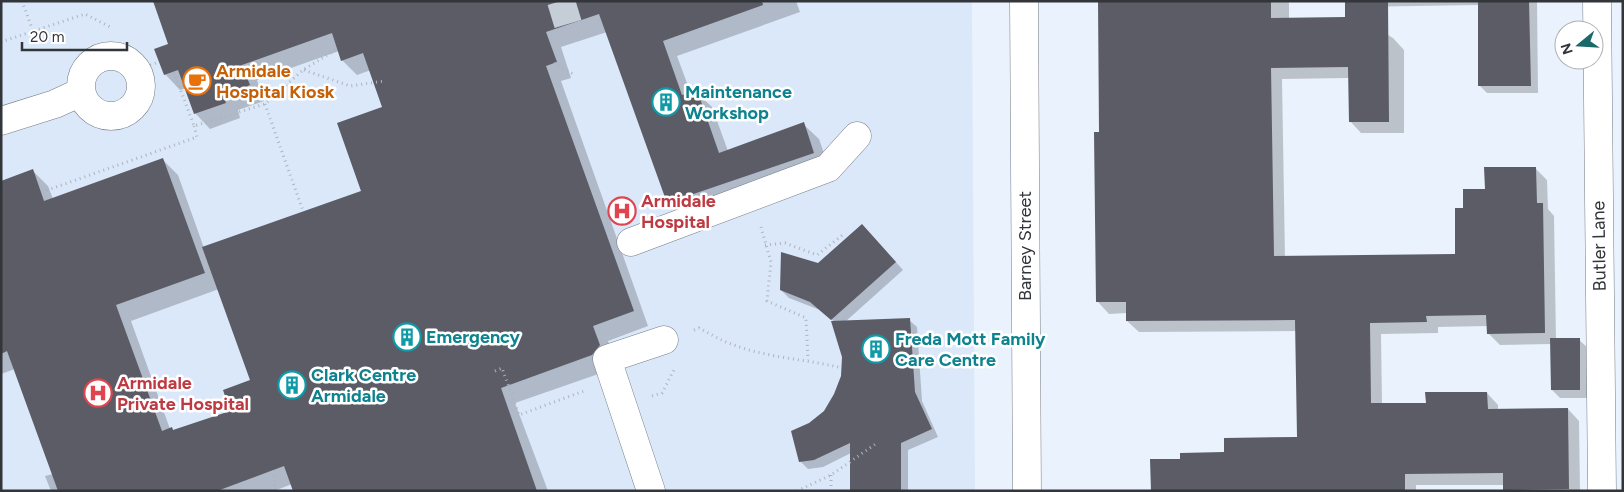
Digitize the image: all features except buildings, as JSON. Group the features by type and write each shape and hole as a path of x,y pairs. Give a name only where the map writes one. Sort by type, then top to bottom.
{"street":[{"name":"Barney Street","path":"1024,1 1027,491"},
{"name":"Butler Lane","path":"1597,1 1602,491"},
{"path":"107,56 148,66 139,98 126,112 116,116 99,114 91,109 81,92 84,72 97,60 107,56"},
{"path":"1,121 55,104 81,92"},
{"path":"630,242 828,168 856,136"},
{"path":"651,491 607,359 664,340"}],"path":[{"path":"22,1 33,31"},
{"path":"1,42 85,14 112,28"},
{"path":"194,126 265,104 303,70 337,49"},
{"path":"554,63 573,74"},
{"path":"303,70 350,86 384,81"},
{"path":"42,192 197,137 174,72"},
{"path":"265,104 303,211"},
{"path":"765,244 785,243 817,255 844,234"},
{"path":"765,239 771,262 767,301 806,318 808,360"},
{"path":"691,331 699,328 734,345 767,354 808,360 842,368"},
{"path":"495,371 502,368 519,414 586,390"},
{"path":"796,491 831,475 877,444"},
{"path":"274,470 275,491"},
{"path":"831,475 831,491"}],"shaded area":[{"name":"Armidale Hospital","path":"1,1 972,1 975,491 1,491"}],"tunnel":[{"path":"561,1 568,24"}],"place":[{"name":"Armidale Hospital Kiosk","path":"197,81"},
{"name":"Maintenance Workshop","path":"666,102"},
{"name":"Armidale Hospital","path":"622,211"},
{"name":"Emergency","path":"407,337"},
{"name":"Freda Mott Family Care Centre","path":"876,349"},
{"name":"Clark Centre Armidale","path":"292,385"},
{"name":"Armidale Private Hospital","path":"98,393"}]}
